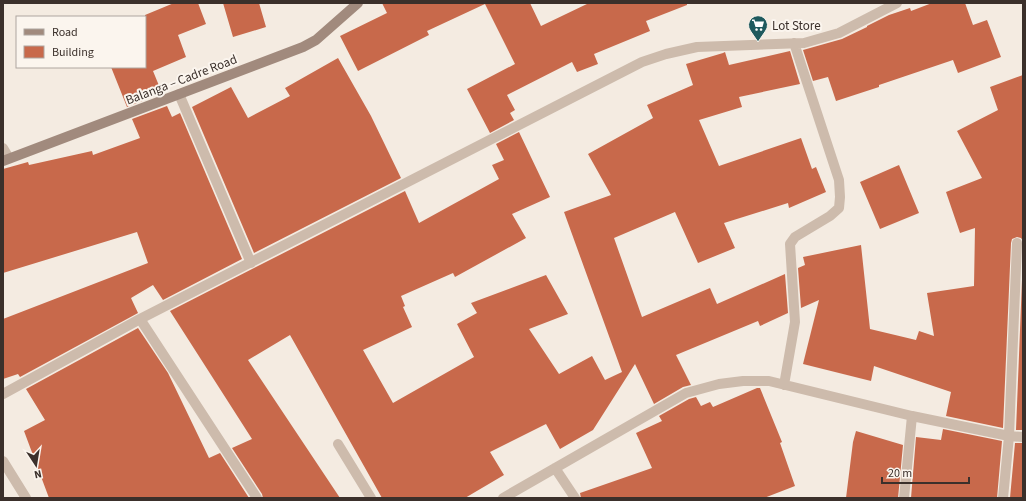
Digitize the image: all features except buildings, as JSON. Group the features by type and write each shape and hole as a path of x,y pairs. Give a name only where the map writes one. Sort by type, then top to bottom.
{"street":[{"name":"Balanga – Cadre Road","path":"6,159 308,44 316,40 358,3"},
{"path":"3,394 140,319 642,62 697,46 804,43 838,33 897,3"},
{"path":"784,385 795,322 790,244 795,237 830,216 839,208 840,197 839,180 794,43"},
{"path":"179,94 251,263"},
{"path":"3,148 6,159"},
{"path":"1003,498 1009,436 1016,243"},
{"path":"140,319 257,498"},
{"path":"503,498 686,393 718,384 743,381 769,381 912,416 1009,436 1023,437"},
{"path":"904,498 912,416"},
{"path":"338,444 371,498"},
{"path":"3,461 26,498"},
{"path":"555,468 575,498"}],"place":[{"name":"Lot Store","path":"758,42"}]}
